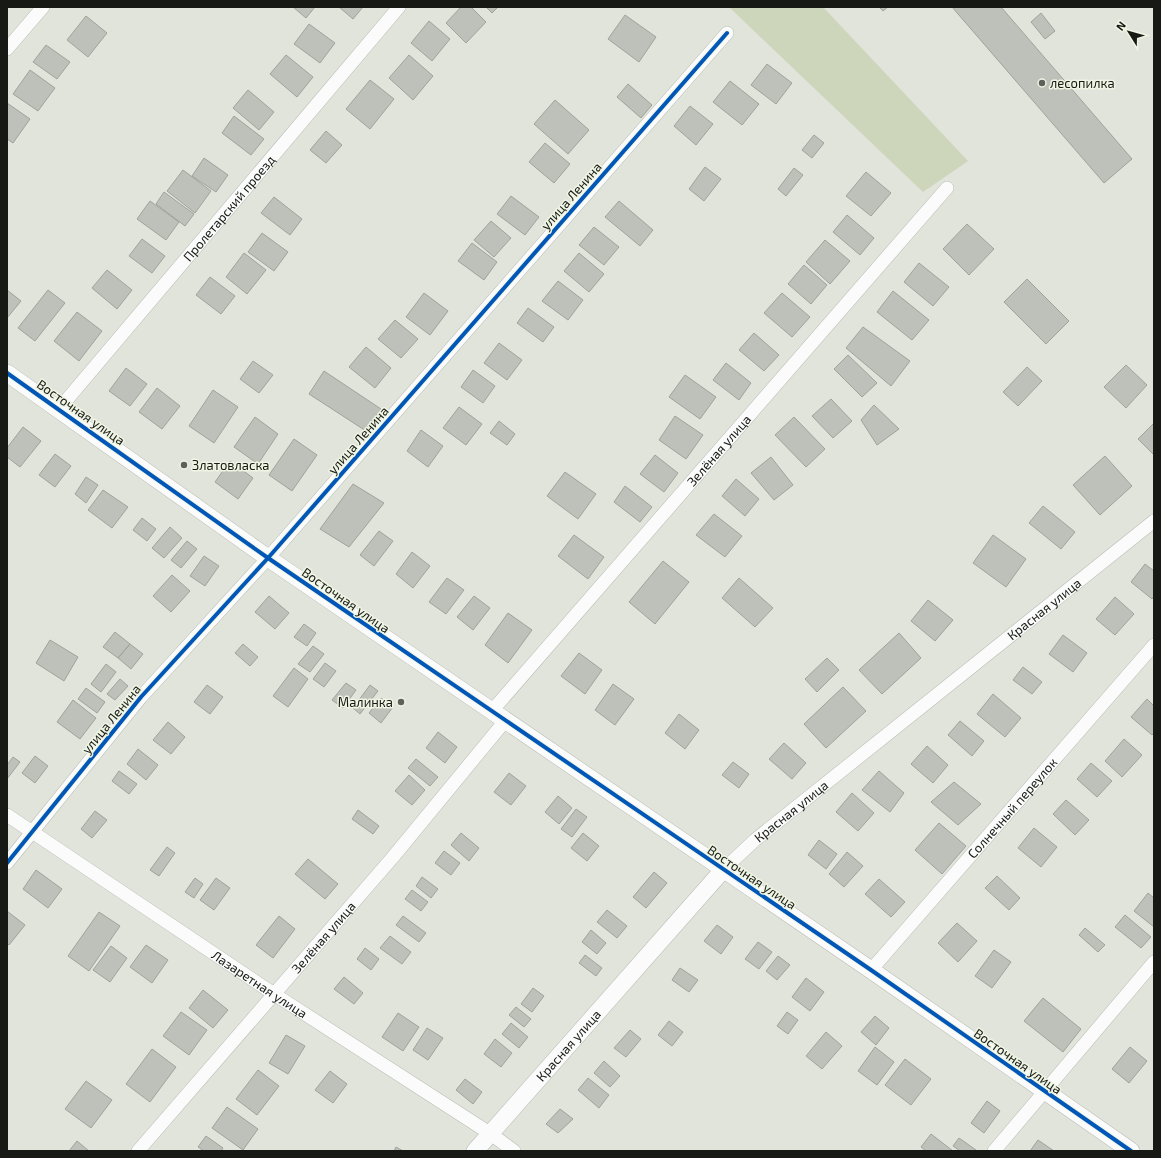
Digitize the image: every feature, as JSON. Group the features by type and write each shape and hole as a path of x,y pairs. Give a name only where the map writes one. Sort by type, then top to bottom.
{"street":[{"path":"7,49 43,7"},
{"name":"Пролетарский проезд","path":"59,408 399,7"},
{"name":"улица Ленина","path":"7,863 141,697 268,558 727,33"},
{"name":"Зелёная улица","path":"138,1151 393,857 498,717 947,188"},
{"name":"Восточная улица","path":"7,373 59,408 268,558 498,717 871,970 1044,1092 1131,1151"},
{"name":"Красная улица","path":"475,1151 723,870 755,840 1154,521"},
{"name":"Солнечный переулок","path":"871,970 1154,645"},
{"name":"Лазаретная улица","path":"7,815 274,994 514,1151"},
{"path":"994,1151 1154,962"}],"green space":[{"path":"729,7 823,7 968,161 923,192"}],"building":[{"path":"293,7 315,7 306,18"},
{"path":"339,7 363,7 353,19"},
{"path":"461,7 471,7 486,22 466,43 446,23"},
{"path":"486,7 498,7 492,13"},
{"path":"879,7 888,7 883,11"},
{"name":"лесопилка","path":"952,7 1001,7 1132,159 1104,183"},
{"path":"1041,13 1055,31 1045,39 1031,22"},
{"path":"625,15 656,37 639,62 608,39"},
{"path":"86,16 107,33 88,57 67,40"},
{"path":"429,21 450,39 432,61 411,43"},
{"path":"309,24 335,43 320,63 294,44"},
{"path":"46,45 70,62 57,79 33,62"},
{"path":"286,55 313,77 297,97 270,74"},
{"path":"409,55 433,76 413,100 389,78"},
{"path":"767,64 792,83 776,104 751,85"},
{"path":"30,70 55,88 38,111 13,94"},
{"path":"370,80 394,99 370,129 346,109"},
{"path":"730,81 759,104 742,125 713,102"},
{"path":"628,84 652,105 641,118 617,97"},
{"path":"248,90 274,112 259,130 233,108"},
{"path":"555,100 589,130 568,154 534,124"},
{"path":"7,103 30,119 13,143 7,139"},
{"path":"690,106 713,124 696,145 674,126"},
{"path":"234,116 264,139 251,155 222,133"},
{"path":"326,131 342,145 326,163 310,150"},
{"path":"814,135 824,143 812,158 802,150"},
{"path":"545,143 570,164 554,183 529,162"},
{"path":"204,158 228,175 216,192 192,176"},
{"path":"705,167 721,179 704,201 689,189"},
{"path":"794,168 803,175 786,196 778,189"},
{"path":"183,170 211,191 195,213 167,191"},
{"path":"866,172 891,193 871,216 846,196"},
{"path":"164,192 194,214 185,226 156,204"},
{"path":"511,196 539,217 525,235 497,214"},
{"path":"274,197 302,219 290,235 261,213"},
{"path":"150,201 179,222 166,240 137,219"},
{"path":"619,201 653,230 640,246 605,217"},
{"path":"847,215 874,238 860,255 833,232"},
{"path":"491,221 511,238 494,257 474,240"},
{"path":"967,224 994,249 969,275 943,249"},
{"path":"594,227 619,247 604,265 579,245"},
{"path":"262,233 288,252 274,271 248,252"},
{"path":"142,239 165,256 152,273 129,256"},
{"path":"825,240 850,261 830,284 806,262"},
{"path":"472,243 497,262 484,280 458,261"},
{"path":"244,253 266,270 247,294 226,277"},
{"path":"579,253 604,274 589,292 564,271"},
{"path":"919,263 949,287 933,306 904,282"},
{"path":"804,265 827,285 811,304 788,284"},
{"path":"107,270 132,290 117,309 92,288"},
{"path":"210,277 235,296 221,314 196,295"},
{"path":"1027,279 1069,321 1046,344 1004,302"},
{"path":"558,281 583,300 568,320 542,301"},
{"path":"7,290 21,301 7,318"},
{"path":"48,290 65,303 35,341 18,328"},
{"path":"893,291 929,320 912,340 877,312"},
{"path":"424,293 448,311 430,335 406,317"},
{"path":"782,293 810,317 792,337 764,313"},
{"path":"528,308 554,327 543,342 517,323"},
{"path":"77,312 102,331 79,361 54,341"},
{"path":"395,320 418,339 401,358 378,339"},
{"path":"863,327 910,361 891,386 846,348"},
{"path":"754,333 779,355 764,371 739,350"},
{"path":"499,343 522,360 507,380 484,363"},
{"path":"366,347 391,368 375,388 349,367"},
{"path":"848,355 877,383 862,397 834,369"},
{"path":"253,361 273,375 259,393 240,379"},
{"path":"726,363 751,383 739,400 713,380"},
{"path":"1126,365 1147,385 1126,408 1104,387"},
{"path":"1027,367 1042,381 1018,406 1003,392"},
{"path":"126,368 147,384 130,406 109,391"},
{"path":"473,370 495,386 483,403 461,387"},
{"path":"324,371 381,409 366,431 309,394"},
{"path":"685,375 716,397 700,419 669,397"},
{"path":"157,388 180,406 162,429 139,412"},
{"path":"213,390 238,407 214,443 189,426"},
{"path":"831,399 852,421 833,438 812,416"},
{"path":"874,405 899,429 877,445 861,420"},
{"path":"459,407 482,424 466,445 443,428"},
{"path":"675,416 703,435 686,459 659,440"},
{"path":"255,417 278,434 258,464 234,447"},
{"path":"794,417 825,449 806,467 775,435"},
{"path":"499,421 515,434 507,445 490,433"},
{"path":"1154,423 1154,455 1138,439"},
{"path":"23,427 41,441 20,467 7,457 7,448"},
{"path":"421,430 443,446 428,467 407,451"},
{"path":"294,439 317,455 292,491 269,475"},
{"path":"55,454 71,466 55,487 39,475"},
{"path":"655,455 678,473 664,492 640,474"},
{"path":"1105,456 1132,486 1100,515 1073,485"},
{"path":"771,457 793,485 774,500 751,473"},
{"path":"230,461 253,478 238,499 215,482"},
{"path":"565,472 596,494 578,519 547,496"},
{"path":"86,477 98,485 86,503 75,494"},
{"path":"736,479 759,499 745,516 722,496"},
{"path":"353,484 384,503 349,547 320,529"},
{"path":"625,486 652,507 640,522 614,502"},
{"path":"103,490 128,507 112,528 88,510"},
{"path":"1043,506 1075,532 1061,549 1029,523"},
{"path":"714,514 742,536 725,557 696,535"},
{"path":"142,518 156,529 147,541 133,530"},
{"path":"170,527 182,538 164,558 152,548"},
{"path":"379,531 393,541 374,566 360,555"},
{"path":"574,535 604,557 588,579 558,556"},
{"path":"993,535 1026,559 1006,587 973,563"},
{"path":"187,541 197,549 181,568 171,560"},
{"path":"412,552 430,566 413,588 396,574"},
{"path":"204,556 219,566 205,586 190,576"},
{"path":"663,561 689,582 655,624 629,602"},
{"path":"1145,564 1154,571 1154,596 1152,599 1131,582"},
{"path":"172,575 190,591 171,612 153,596"},
{"path":"447,578 464,590 446,614 429,602"},
{"path":"739,578 773,608 755,627 722,598"},
{"path":"269,596 289,613 275,629 255,612"},
{"path":"474,596 490,608 473,630 457,617"},
{"path":"1115,597 1134,614 1115,635 1096,619"},
{"path":"928,600 953,620 935,641 911,621"},
{"path":"508,613 532,630 508,663 485,645"},
{"path":"304,624 316,633 307,646 294,637"},
{"path":"115,632 130,644 118,658 103,647"},
{"path":"899,633 921,658 882,694 859,670"},
{"path":"1063,635 1087,653 1073,672 1049,654"},
{"path":"50,640 78,657 64,681 36,663"},
{"path":"130,644 143,654 131,669 118,658"},
{"path":"243,644 258,657 250,666 235,653"},
{"path":"313,646 324,654 310,672 298,664"},
{"path":"579,653 602,670 585,694 561,676"},
{"path":"827,658 839,670 817,692 805,679"},
{"path":"325,663 336,671 324,687 313,679"},
{"path":"106,664 116,672 101,692 91,684"},
{"path":"1023,667 1042,682 1032,694 1013,680"},
{"path":"294,668 308,679 288,707 273,696"},
{"path":"120,679 128,686 115,700 107,694"},
{"path":"346,683 356,690 343,708 332,700"},
{"path":"613,684 634,699 615,725 595,710"},
{"path":"207,685 223,697 210,714 194,702"},
{"path":"370,685 378,691 360,714 353,708"},
{"path":"843,687 866,711 826,748 804,724"},
{"path":"86,688 105,702 97,713 78,699"},
{"path":"993,694 1021,718 1005,737 977,714"},
{"path":"381,698 393,707 381,723 369,713"},
{"path":"1147,699 1154,706 1154,733 1152,735 1131,717"},
{"path":"73,700 96,718 80,739 57,722"},
{"path":"679,714 699,730 685,749 665,733"},
{"path":"960,721 984,741 972,756 948,735"},
{"path":"168,722 185,737 171,754 153,740"},
{"path":"438,732 457,747 445,763 426,748"},
{"path":"1124,739 1142,755 1122,777 1105,761"},
{"path":"784,743 806,763 792,779 769,759"},
{"path":"927,746 948,765 933,783 911,764"},
{"path":"138,749 158,765 146,780 127,764"},
{"path":"35,756 48,766 35,783 22,773"},
{"path":"13,757 20,762 7,779 7,765"},
{"path":"416,759 438,777 430,786 408,768"},
{"path":"733,762 749,774 739,788 722,775"},
{"path":"1091,763 1112,781 1097,797 1077,779"},
{"path":"119,771 137,784 129,794 112,781"},
{"path":"879,771 904,793 890,812 862,790"},
{"path":"509,773 526,786 511,805 494,792"},
{"path":"409,775 425,790 412,805 395,791"},
{"path":"954,782 981,804 958,825 931,802"},
{"path":"852,793 874,813 858,831 836,812"},
{"path":"558,796 572,808 559,824 545,812"},
{"path":"1066,800 1089,820 1075,835 1053,814"},
{"path":"576,809 587,817 572,837 561,829"},
{"path":"358,810 379,826 373,834 352,819"},
{"path":"95,811 107,820 92,838 81,829"},
{"path":"939,823 966,846 942,874 915,850"},
{"path":"1034,828 1057,847 1041,867 1018,848"},
{"path":"461,833 479,848 469,861 451,845"},
{"path":"583,833 599,846 587,861 571,848"},
{"path":"819,840 837,854 826,869 808,855"},
{"path":"167,847 175,853 159,876 150,870"},
{"path":"444,851 460,863 451,875 435,863"},
{"path":"847,852 863,866 844,887 829,874"},
{"path":"308,859 338,884 325,899 295,874"},
{"path":"36,870 62,889 48,908 23,889"},
{"path":"654,872 667,883 646,908 633,897"},
{"path":"997,876 1020,898 1009,910 985,888"},
{"path":"422,877 438,889 431,898 416,886"},
{"path":"195,878 203,884 194,898 185,892"},
{"path":"216,878 230,888 214,910 200,900"},
{"path":"879,879 905,902 891,917 865,894"},
{"path":"412,890 428,902 421,911 405,899"},
{"path":"1148,893 1154,898 1154,927 1134,911"},
{"path":"607,910 627,926 617,938 597,922"},
{"path":"7,911 25,925 9,945 7,943"},
{"path":"99,912 120,926 89,971 68,956"},
{"path":"1125,915 1151,937 1141,948 1115,927"},
{"path":"279,916 295,929 273,958 256,945"},
{"path":"403,916 426,933 419,942 396,925"},
{"path":"957,923 977,941 958,962 938,943"},
{"path":"717,925 733,937 721,954 704,941"},
{"path":"1085,928 1105,945 1098,952 1079,935"},
{"path":"591,930 606,943 597,954 582,942"},
{"path":"390,936 411,952 402,964 380,948"},
{"path":"758,942 772,952 759,969 745,959"},
{"path":"146,945 168,960 152,983 130,967"},
{"path":"111,946 127,958 110,982 93,970"},
{"path":"365,948 379,959 371,970 357,959"},
{"path":"994,950 1011,962 992,988 975,976"},
{"path":"585,955 602,968 596,976 579,963"},
{"path":"778,956 790,965 777,980 766,971"},
{"path":"680,968 698,980 689,992 672,980"},
{"path":"344,977 363,993 354,1004 334,989"},
{"path":"806,978 824,992 810,1011 792,997"},
{"path":"533,988 544,996 532,1012 521,1004"},
{"path":"203,990 228,1010 213,1028 189,1008"},
{"path":"1043,998 1081,1029 1063,1052 1024,1021"},
{"path":"516,1007 531,1019 524,1027 509,1015"},
{"path":"181,1012 207,1030 189,1055 163,1036"},
{"path":"787,1012 798,1020 788,1034 777,1026"},
{"path":"398,1013 419,1027 403,1051 382,1037"},
{"path":"875,1016 889,1028 876,1045 861,1032"},
{"path":"669,1021 683,1032 672,1046 658,1035"},
{"path":"511,1023 528,1037 519,1048 502,1034"},
{"path":"427,1028 443,1038 428,1060 413,1050"},
{"path":"630,1030 641,1039 626,1057 614,1048"},
{"path":"826,1032 842,1046 822,1069 806,1056"},
{"path":"286,1035 305,1046 288,1074 269,1063"},
{"path":"495,1039 512,1053 501,1067 484,1054"},
{"path":"875,1047 894,1062 877,1085 858,1071"},
{"path":"1130,1047 1147,1061 1129,1083 1112,1069"},
{"path":"152,1049 176,1067 150,1102 126,1084"},
{"path":"905,1059 931,1079 911,1105 885,1085"},
{"path":"604,1061 620,1076 610,1087 594,1073"},
{"path":"258,1070 279,1086 257,1115 236,1099"},
{"path":"330,1071 347,1084 333,1103 315,1090"},
{"path":"588,1078 609,1095 599,1108 578,1090"},
{"path":"465,1079 482,1092 473,1104 456,1090"},
{"path":"86,1081 112,1100 91,1128 65,1109"},
{"path":"987,1101 1000,1111 984,1133 971,1123"},
{"path":"227,1107 258,1129 243,1150 212,1128"},
{"path":"560,1109 573,1119 558,1133 546,1124"},
{"path":"931,1134 953,1151 926,1151 921,1147"},
{"path":"206,1136 223,1148 221,1151 204,1151 198,1147"},
{"path":"959,1138 976,1151 960,1151 953,1146"},
{"path":"1038,1140 1054,1151 1030,1151"},
{"path":"77,1141 89,1151 69,1151"},
{"path":"396,1147 403,1151 394,1151"}],"cycle path":[{"path":"7,863 141,697 268,558 727,33"},
{"path":"7,373 268,558 871,970 1131,1151"}],"place":[{"name":"лесопилка","path":"1042,83"},
{"name":"Златовласка","path":"184,465"},
{"name":"Малинка","path":"401,702"}]}
